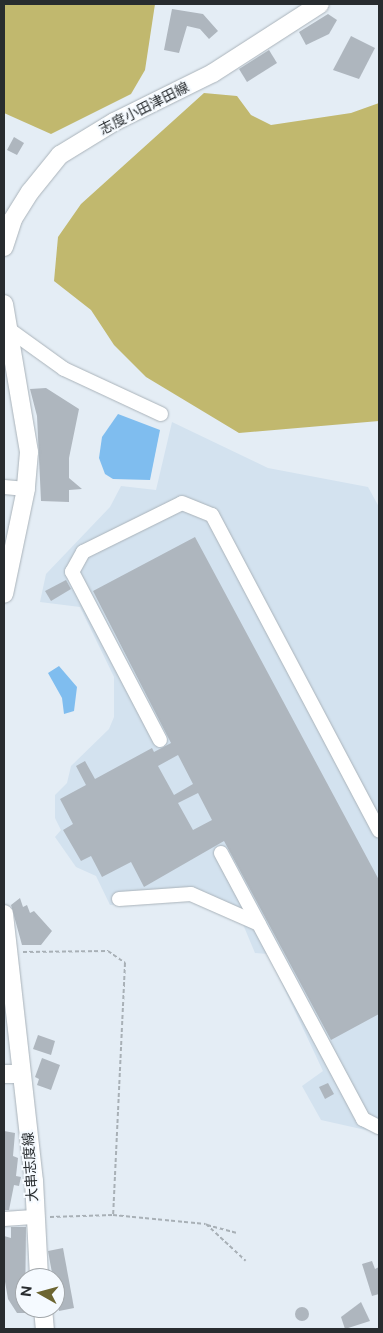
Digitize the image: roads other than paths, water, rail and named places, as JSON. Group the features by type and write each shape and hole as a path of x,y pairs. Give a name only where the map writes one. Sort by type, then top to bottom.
{"main road":[{"name":"志度小田津田線","path":"4,247 21,205 60,155 114,122 213,73 320,4"},
{"path":"4,304 7,328 25,414 26,489 4,594"},
{"path":"4,914 8,952 12,1074"},
{"name":"大串志度線","path":"12,1074 34,1182 33,1217 38,1268"}],"street":[{"path":"7,328 64,369 162,414"},
{"path":"4,487 26,489"},
{"path":"160,740 72,572 83,552 182,503 212,515 379,831"},
{"path":"221,853 363,1119 379,1127"},
{"path":"119,899 191,894 259,924"},
{"path":"4,1219 33,1217"}],"water":[{"path":"118,414 160,430 150,480 113,479 105,474 99,458 102,437"},
{"path":"59,666 77,687 74,711 64,714 62,698 48,673"}]}
